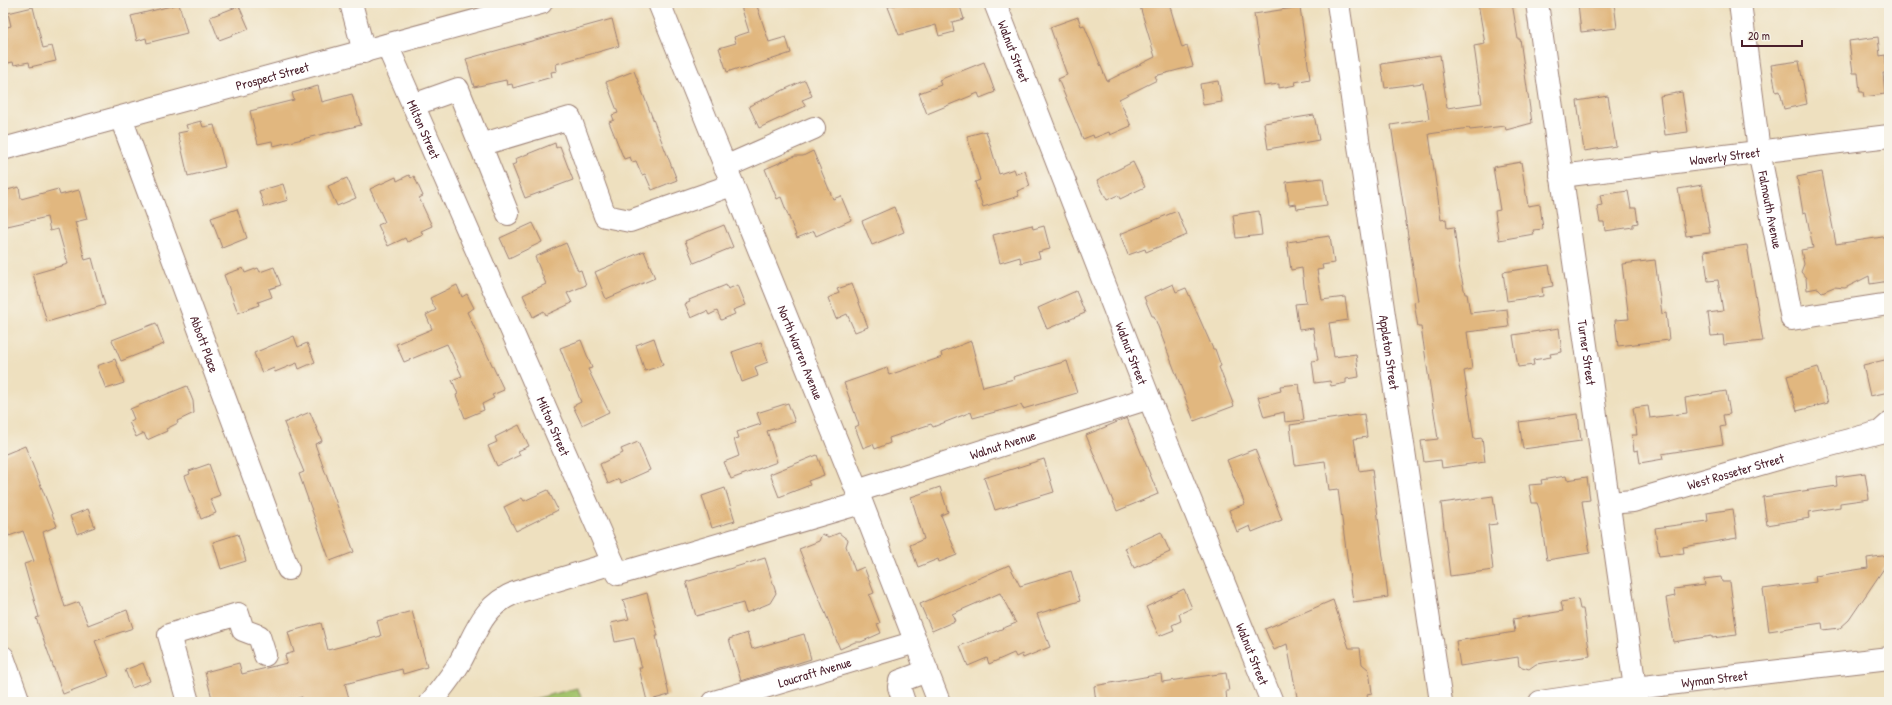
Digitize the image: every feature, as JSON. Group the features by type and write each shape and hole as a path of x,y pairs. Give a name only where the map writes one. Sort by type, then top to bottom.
{"street":[{"path":"351,3 364,52"},
{"name":"Prospect Street","path":"3,149 541,3"},
{"name":"North Warren Avenue","path":"659,3 859,497 939,702"},
{"name":"Walnut Street","path":"995,3 1149,398 1272,702"},
{"name":"Appleton Street","path":"1338,3 1441,702"},
{"name":"Turner Street","path":"1536,3 1636,695"},
{"name":"Falmouth Avenue","path":"1740,3 1759,151 1792,319 1889,304"},
{"name":"Milton Street","path":"387,45 613,563"},
{"path":"413,105 458,88 508,214"},
{"name":"Abbott Place","path":"121,118 288,569"},
{"path":"480,145 570,118 605,216 630,221 729,176 814,128"},
{"name":"Waverly Street","path":"1561,176 1889,136"},
{"name":"Walnut Avenue","path":"859,497 1149,398"},
{"name":"West Rosseter Street","path":"1609,504 1633,501 1788,456 1880,434"},
{"path":"431,702 454,672 488,611 496,603 517,592 613,563 618,574 859,497"},
{"path":"188,702 169,635 238,614 243,630 259,636 265,655"},
{"name":"Loucraft Avenue","path":"714,702 916,642"},
{"path":"3,657 19,702"},
{"name":"Wyman Street","path":"1540,702 1636,695 1889,658"},
{"path":"904,702 899,687 900,681 927,671"}],"green space":[{"path":"577,688 584,702 522,702"}],"building":[{"path":"740,3 756,3 769,42 786,37 791,53 740,70 739,68 727,72 719,48 736,43 734,37 749,32"},
{"path":"902,3 959,3 964,19 952,22 954,32 939,36 936,25 899,35 888,7"},
{"path":"1139,3 1169,3 1182,48 1187,46 1193,66 1155,76 1157,80 1119,99 1131,126 1110,135 1109,132 1094,138 1093,135 1083,139 1058,79 1067,75 1050,27 1078,17 1081,26 1084,25 1107,81 1155,57"},
{"path":"1478,3 1512,3 1518,39 1520,39 1532,123 1506,130 1505,126 1470,130 1469,128 1429,134 1441,220 1446,219 1447,228 1454,227 1459,266 1465,294 1467,294 1470,313 1507,309 1509,327 1467,332 1472,369 1464,371 1474,439 1482,438 1485,462 1442,468 1441,460 1424,462 1421,441 1438,439 1421,327 1418,327 1414,302 1418,301 1391,125 1429,119 1423,83 1385,88 1381,64 1440,55 1447,108 1482,103 1474,46 1485,44"},
{"path":"1578,3 1614,3 1617,28 1581,32"},
{"path":"179,4 187,33 147,43 146,38 137,41 131,16"},
{"path":"239,6 249,29 219,40 210,17"},
{"path":"33,7 43,48 52,46 56,61 30,67 29,62 14,65 13,62 3,64 3,40 7,39 4,28 11,26 8,13"},
{"path":"1300,7 1310,79 1295,82 1296,85 1279,88 1279,84 1264,86 1254,14"},
{"path":"612,19 619,46 556,64 557,71 551,72 552,77 513,88 512,84 507,85 506,80 474,87 466,59"},
{"path":"1878,37 1880,56 1885,55 1887,73 1883,73 1885,94 1864,97 1863,92 1860,92 1858,73 1853,73 1849,41"},
{"path":"1799,61 1807,104 1784,109 1780,91 1776,92 1771,65"},
{"path":"984,62 995,92 980,98 978,93 927,114 919,93 941,85 939,80"},
{"path":"634,71 677,180 652,190 645,174 642,175 636,161 632,162 630,157 624,159 609,122 614,120 612,115 618,113 606,82"},
{"path":"805,80 812,96 802,100 806,106 759,128 749,106"},
{"path":"1218,81 1222,102 1203,105 1200,84"},
{"path":"318,86 322,102 352,94 361,125 273,146 272,141 258,144 250,111 294,100 292,93"},
{"path":"1682,92 1688,132 1665,135 1660,96"},
{"path":"1608,96 1616,146 1584,151 1577,101"},
{"path":"1314,115 1319,140 1268,149 1264,123"},
{"path":"201,121 203,127 214,125 225,167 188,176 178,133 188,131 186,125"},
{"path":"986,131 999,174 1014,169 1016,174 1025,171 1030,186 1017,191 1019,196 983,207 975,182 980,180 967,136"},
{"path":"555,143 556,148 560,146 573,180 525,198 512,165 517,163 515,159"},
{"path":"813,151 833,199 841,196 851,220 816,236 814,231 797,238 781,197 777,199 765,169 795,156 803,156"},
{"path":"1133,162 1145,187 1120,199 1118,195 1107,200 1097,180"},
{"path":"1521,162 1528,206 1540,204 1543,229 1533,230 1534,234 1499,240 1495,211 1500,210 1493,167"},
{"path":"1822,172 1836,244 1889,236 1889,281 1870,284 1869,276 1845,288 1834,287 1822,292 1818,288 1807,290 1806,278 1801,272 1804,264 1801,250 1813,248 1806,212 1803,213 1797,177"},
{"path":"409,175 411,178 414,176 423,196 419,198 432,226 421,231 423,235 407,242 405,238 388,246 378,225 385,222 370,189 396,177 397,181"},
{"path":"347,178 356,198 337,206 328,186"},
{"path":"1323,178 1327,205 1297,209 1296,204 1289,205 1286,182"},
{"path":"283,184 288,200 264,207 259,191"},
{"path":"1702,185 1710,233 1686,236 1678,189"},
{"path":"19,187 21,199 58,189 60,195 79,190 87,219 75,222 85,260 92,258 105,305 47,322 33,274 68,264 58,229 50,231 47,217 3,227 3,191"},
{"path":"1628,191 1631,208 1636,208 1638,223 1633,224 1633,227 1605,231 1604,222 1600,222 1597,206 1602,205 1600,195"},
{"path":"894,207 904,232 872,245 862,221"},
{"path":"237,209 247,238 222,248 211,218"},
{"path":"1177,211 1187,235 1146,252 1145,249 1128,255 1120,234"},
{"path":"1259,211 1262,235 1236,238 1233,215"},
{"path":"533,223 542,242 509,258 500,238"},
{"path":"724,225 733,247 694,263 685,241"},
{"path":"1032,225 1033,229 1044,226 1050,249 1038,252 1040,258 1021,263 1020,257 1000,263 993,235"},
{"path":"1330,236 1334,263 1322,265 1323,269 1317,270 1322,300 1345,297 1348,320 1329,323 1334,357 1356,354 1359,377 1346,379 1346,383 1331,386 1330,381 1315,383 1312,361 1318,360 1313,328 1299,330 1295,304 1306,303 1302,268 1291,270 1287,242"},
{"path":"566,243 578,271 581,270 586,285 567,293 572,303 546,315 544,311 533,317 523,295 546,284 535,257"},
{"path":"1747,245 1763,341 1724,345 1723,335 1711,336 1708,313 1723,311 1718,280 1708,281 1704,251"},
{"path":"644,251 655,278 606,299 595,272"},
{"path":"1655,260 1662,314 1666,313 1669,340 1618,346 1615,320 1629,319 1622,264"},
{"path":"1549,265 1553,286 1542,288 1543,296 1507,301 1503,272"},
{"path":"274,267 281,285 269,289 272,297 258,302 259,305 238,313 224,275 243,268 245,273 258,268 260,272"},
{"path":"852,284 868,327 855,332 847,314 836,319 828,298 839,293 837,289"},
{"path":"1173,284 1176,292 1186,288 1213,349 1215,349 1221,366 1219,367 1234,406 1194,421 1154,316 1152,316 1144,297"},
{"path":"457,285 462,297 467,294 474,308 467,312 504,390 492,395 494,398 482,404 484,410 465,418 452,380 462,376 447,344 404,362 396,344 432,329 426,315 436,310 430,298"},
{"path":"726,285 728,289 738,285 746,305 733,310 735,314 721,320 717,311 709,315 707,311 691,318 685,304 690,302 689,300"},
{"path":"1076,291 1085,313 1047,329 1038,308"},
{"path":"156,323 164,344 121,361 112,340"},
{"path":"1559,328 1562,352 1550,354 1551,357 1533,360 1534,365 1518,367 1513,335"},
{"path":"294,336 298,347 307,343 315,362 299,369 297,363 275,372 274,368 262,373 254,353"},
{"path":"654,338 663,365 645,371 636,345"},
{"path":"581,340 592,368 588,369 609,412 582,425 573,406 581,402 560,348"},
{"path":"971,341 983,387 1014,379 1013,377 1067,361 1077,393 1023,409 1021,405 973,418 971,412 933,427 931,424 889,438 890,443 875,449 873,444 863,448 855,427 859,425 844,383 887,368 889,375 942,357 941,353"},
{"path":"761,342 768,362 755,367 758,376 742,382 732,352"},
{"path":"115,359 124,383 106,389 97,366"},
{"path":"1889,359 1889,392 1870,396 1863,365"},
{"path":"1818,367 1828,403 1797,411 1787,376"},
{"path":"1299,384 1304,420 1285,422 1284,412 1264,417 1258,397 1281,391 1280,386"},
{"path":"187,386 193,401 194,413 177,421 178,423 166,429 167,431 147,440 144,433 136,437 129,422 134,419 130,409"},
{"path":"1726,391 1730,414 1723,415 1725,426 1720,427 1723,444 1662,454 1663,459 1640,463 1638,450 1634,451 1632,435 1637,435 1633,408 1648,406 1650,418 1687,413 1685,398"},
{"path":"788,403 795,422 767,431 777,462 731,479 724,462 739,456 734,439 739,438 737,432 761,424 757,413"},
{"path":"310,412 322,441 315,444 354,552 330,561 299,474 304,472 284,423"},
{"path":"1364,414 1367,437 1354,439 1359,471 1372,469 1388,597 1353,602 1338,489 1329,490 1325,461 1295,465 1290,425"},
{"path":"1578,414 1581,441 1523,449 1519,422"},
{"path":"1127,418 1158,494 1117,511 1086,435"},
{"path":"519,425 529,446 518,451 520,455 497,466 488,446 497,442 495,437"},
{"path":"638,442 650,470 621,483 619,479 608,484 600,464 623,453 621,449"},
{"path":"25,446 57,526 43,532 65,607 79,602 88,625 127,610 133,628 95,641 109,676 63,694 36,618 39,617 24,564 34,561 23,531 9,536 6,528 3,529 3,455"},
{"path":"1255,449 1282,520 1252,532 1250,526 1237,532 1229,510 1245,504 1227,460"},
{"path":"817,455 824,475 808,481 810,485 779,497 770,474"},
{"path":"1044,459 1054,492 995,510 984,478"},
{"path":"209,464 220,495 210,499 216,513 201,519 185,476 190,474 189,471"},
{"path":"1865,473 1869,499 1840,503 1840,507 1809,512 1810,518 1767,525 1763,497 1837,486 1836,477"},
{"path":"1566,476 1567,480 1587,477 1590,500 1582,501 1590,553 1547,560 1539,508 1537,503 1532,503 1529,485 1542,484 1541,480"},
{"path":"940,487 948,512 941,515 957,555 939,562 938,559 918,567 910,545 924,539 911,497"},
{"path":"725,488 735,521 712,528 702,496"},
{"path":"548,490 558,510 516,531 504,507 522,498 524,501"},
{"path":"1493,496 1497,524 1488,525 1493,570 1450,576 1441,503"},
{"path":"88,509 95,527 77,534 70,516"},
{"path":"1733,509 1737,538 1683,547 1684,553 1659,556 1655,528 1708,521 1707,513"},
{"path":"1161,532 1170,552 1134,568 1125,548"},
{"path":"839,533 848,540 846,546 855,571 864,567 874,593 869,595 880,623 877,624 881,633 840,649 799,549 819,541 822,534 829,537"},
{"path":"238,534 246,561 221,569 213,542"},
{"path":"1889,555 1889,561 1849,620 1840,628 1823,630 1822,623 1769,631 1763,589 1816,582 1815,576 1868,568 1867,558"},
{"path":"765,558 776,593 770,603 746,613 743,603 696,616 686,582"},
{"path":"1009,565 1020,586 1071,571 1080,601 1037,614 1050,647 1023,658 1022,654 1016,657 1014,653 989,664 987,658 968,666 960,646 1016,623 1000,593 952,614 955,621 932,631 920,604"},
{"path":"1721,577 1722,582 1730,582 1737,635 1712,638 1712,636 1673,642 1666,598 1675,596 1674,589 1705,585 1704,579"},
{"path":"1184,589 1192,608 1179,614 1181,621 1172,625 1174,630 1159,636 1146,607"},
{"path":"647,593 658,636 656,636 669,695 647,701 639,668 642,668 634,638 615,642 611,623 629,619 623,600"},
{"path":"1578,599 1580,609 1583,609 1590,656 1536,664 1529,669 1519,666 1518,657 1460,666 1456,641 1515,632 1513,619 1563,611 1561,602"},
{"path":"1333,600 1349,648 1360,648 1362,664 1369,670 1372,693 1367,694 1368,702 1298,702 1287,644 1274,650 1265,629"},
{"path":"412,611 427,667 403,674 402,669 345,684 350,702 303,702 302,697 284,702 213,702 205,672 239,663 242,674 287,663 285,655 294,652 288,632 321,623 328,650 381,636 377,621"},
{"path":"747,633 752,649 804,634 811,659 741,681 729,639"},
{"path":"143,663 150,681 132,688 125,670"},
{"path":"1226,673 1229,691 1226,691 1227,702 1096,702 1094,686 1161,674 1162,682"}]}
